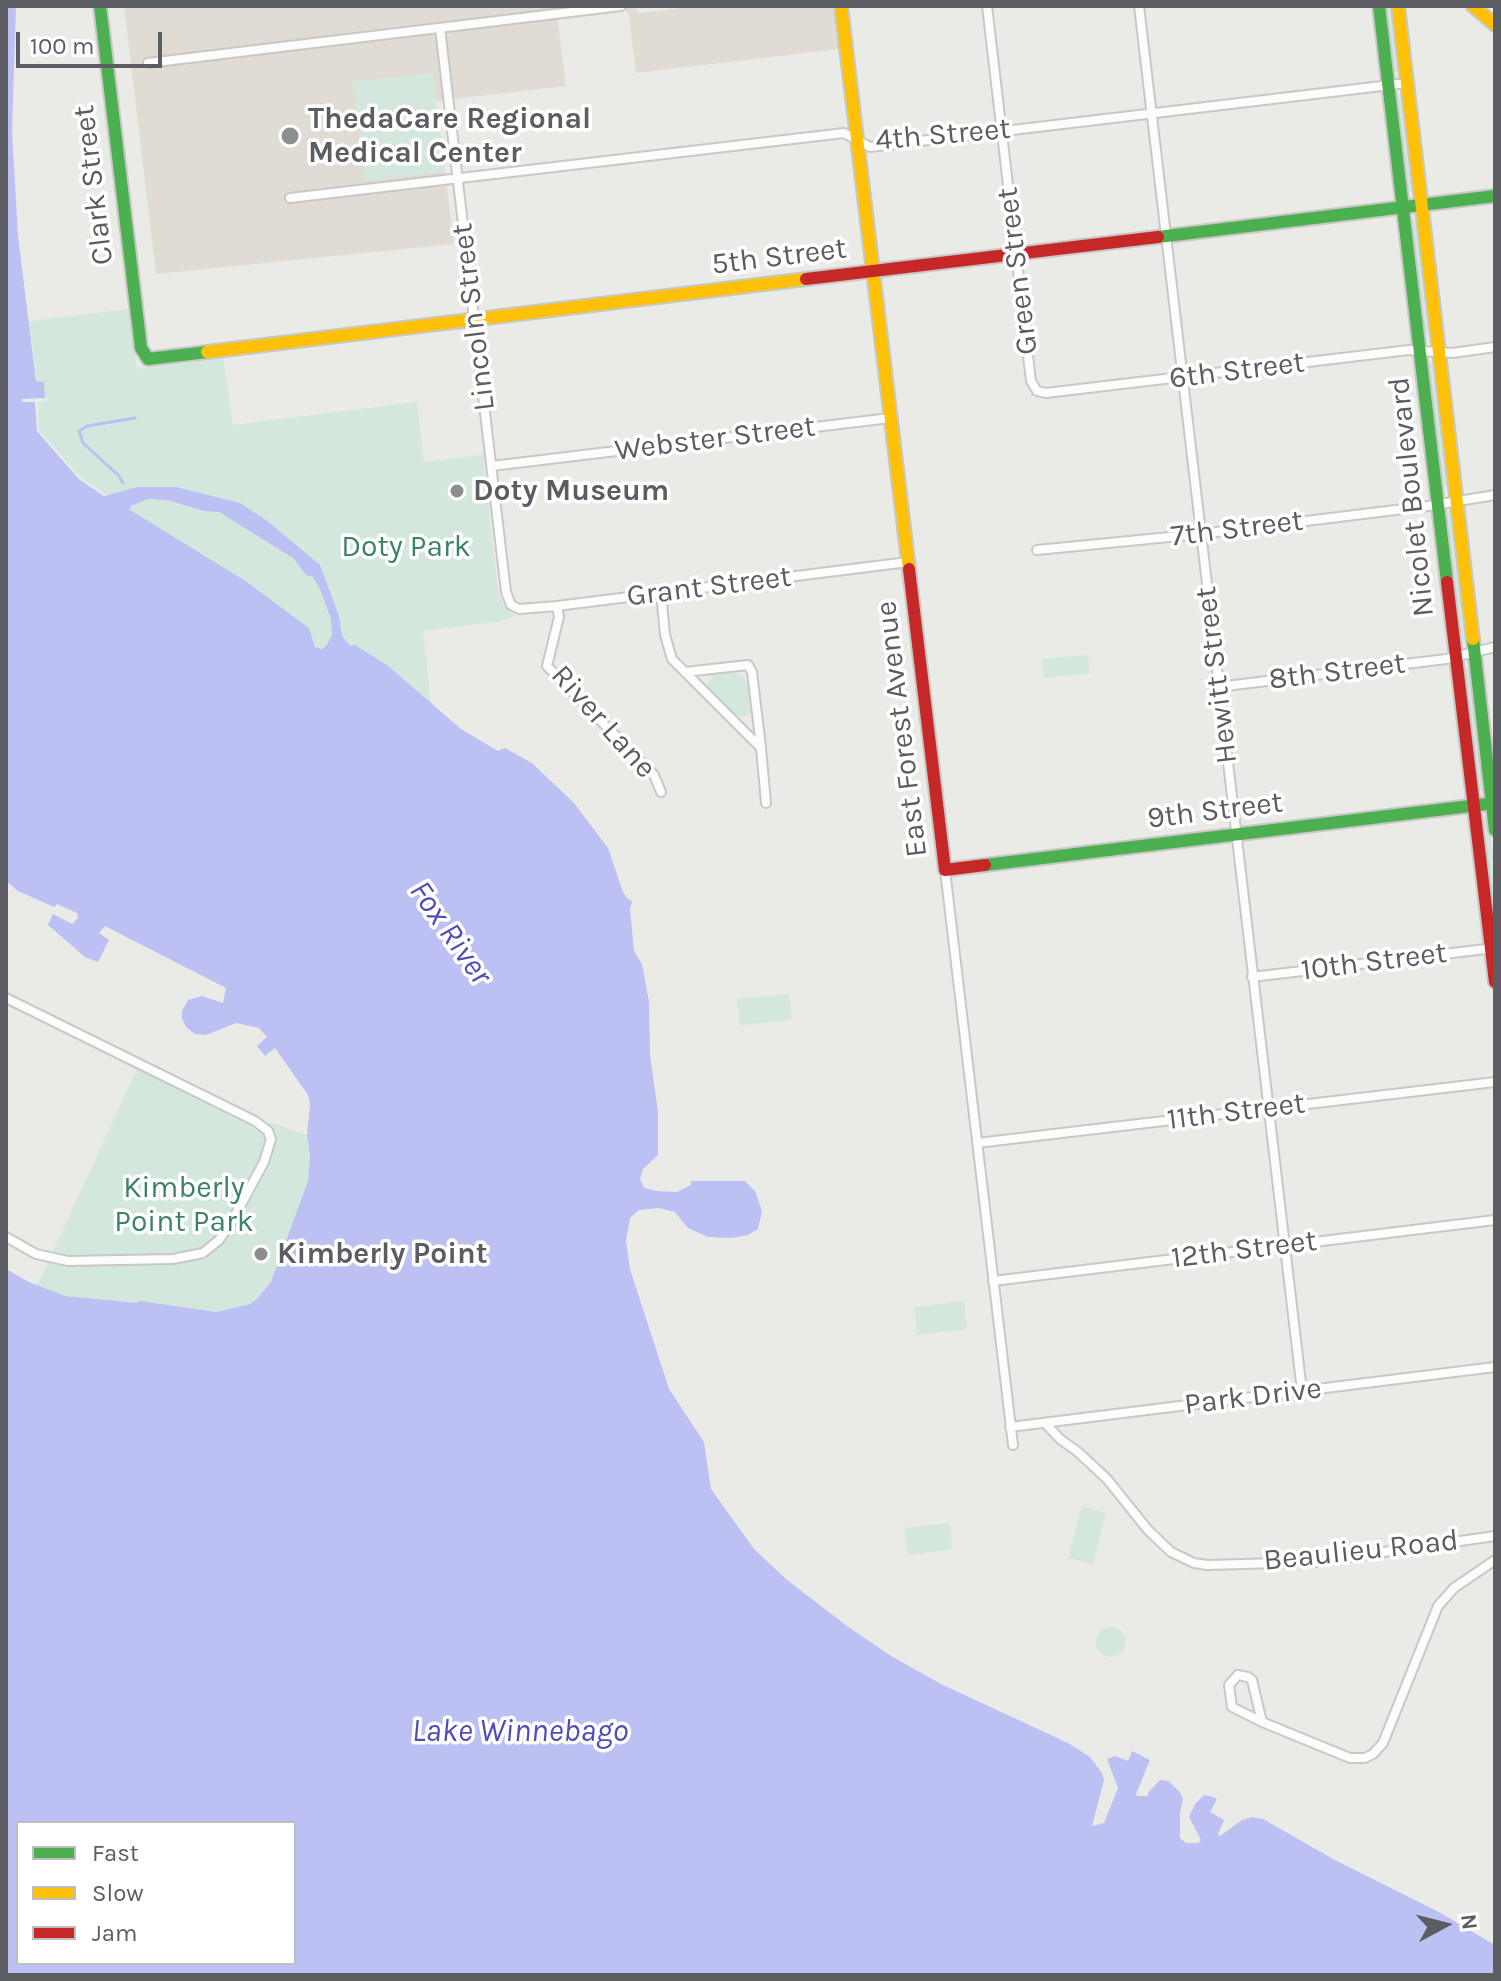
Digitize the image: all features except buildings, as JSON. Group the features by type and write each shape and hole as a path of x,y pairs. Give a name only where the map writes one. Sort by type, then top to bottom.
{"street":[{"name":"Clark Street","path":"100,6 144,357"},
{"path":"148,63 621,6"},
{"name":"East Forest Avenue","path":"841,6 1013,1445"},
{"name":"Green Street","path":"987,6 1031,381 1037,391"},
{"name":"Hewitt Street","path":"1139,6 1302,1391"},
{"name":"Nicolet Boulevard","path":"1379,6 1495,982"},
{"name":"Nicolet Boulevard","path":"1398,6 1495,830"},
{"path":"1473,6 1495,25"},
{"name":"Lincoln Street","path":"440,28 506,592 511,605"},
{"name":"4th Street","path":"290,198 844,133 870,147 1407,83"},
{"name":"5th Street","path":"144,357 185,355 474,321 1495,196"},
{"name":"6th Street","path":"1037,391 1046,393 1421,350 1452,353 1495,347"},
{"name":"Webster Street","path":"492,466 890,418"},
{"name":"7th Street","path":"1037,550 1200,534 1495,495"},
{"name":"Grant Street","path":"511,605 519,609 557,606 908,562"},
{"path":"661,593 666,646 672,659 761,748"},
{"name":"River Lane","path":"557,606 559,617 547,666 654,775 661,792"},
{"name":"8th Street","path":"1218,687 1456,657 1495,647"},
{"path":"685,672 748,665 752,672 766,803"},
{"name":"9th Street","path":"945,870 1493,803"},
{"name":"10th Street","path":"1252,977 1493,948"},
{"path":"6,998 226,1105 268,1131 271,1144 232,1221 219,1240 203,1253 173,1259 68,1261 36,1254 6,1237"},
{"name":"11th Street","path":"977,1143 1495,1082"},
{"name":"12th Street","path":"993,1281 1495,1220"},
{"name":"Park Drive","path":"1010,1427 1495,1367"},
{"name":"Beaulieu Road","path":"1045,1423 1107,1479 1163,1545 1194,1563 1314,1562 1495,1536"},
{"path":"1262,1722 1252,1680 1243,1675 1234,1677 1229,1685 1232,1707 1262,1722 1350,1758 1365,1758 1373,1754 1383,1743 1438,1606 1454,1588 1495,1560"}],"shaded area":[{"name":"ThedaCare Regional Medical Center","path":"124,6 556,6 566,86 436,101 454,244 156,274"},
{"name":"ThedaCare Regional Medical Center","path":"624,6 634,6 639,13 702,6 834,6 839,49 636,73 629,16"}],"green space":[{"path":"1385,6 1393,6 1400,68 1397,72 1393,69"},
{"path":"433,73 445,172 364,181 353,82"},
{"path":"1399,94 1403,96 1415,189 1411,192 1406,190 1395,97"},
{"path":"1418,219 1431,332 1427,335 1424,333 1410,220"},
{"name":"Doty Park","path":"129,309 137,369 223,358 233,425 417,402 424,462 483,455 498,591 503,605 515,616 501,621 423,631 431,703 387,665 350,646 342,634 339,616 320,565 240,503 105,497 79,479 37,431 35,398 45,397 44,382 37,382 29,321"},
{"path":"1431,362 1435,364 1449,485 1446,487 1442,484 1428,365"},
{"name":"Doty Park","path":"148,499 167,500 219,512 294,558 320,589 331,619 332,635 327,646 322,649 315,647 308,627 247,582 130,511 131,506"},
{"path":"1448,510 1452,513 1467,639 1464,640 1460,638 1444,514"},
{"path":"1088,655 1090,673 1044,678 1042,659"},
{"path":"1471,667 1485,789 1482,791 1478,788 1464,670"},
{"path":"741,674 747,682 751,709 750,714 743,717 735,715 707,685 713,675"},
{"path":"1485,817 1489,819 1495,871 1495,933 1482,820"},
{"path":"789,994 792,1020 740,1025 737,999"},
{"name":"Kimberly Point Park","path":"137,1069 259,1131 270,1122 307,1135 310,1156 308,1181 295,1220 271,1282 250,1304 216,1312 65,1296 37,1286"},
{"path":"964,1301 967,1329 917,1335 914,1307"},
{"path":"1082,1506 1106,1513 1093,1564 1068,1558"},
{"path":"949,1523 953,1549 908,1555 904,1528"},
{"path":"1111,1627 1122,1631 1126,1642 1122,1653 1111,1657 1100,1653 1096,1642 1100,1631"}],"water":[{"path":"6,6 16,6 12,131 18,236 36,381 44,382 45,398 36,398 37,431 79,479 105,496 137,487 176,487 240,503 266,520 320,565 339,616 342,635 350,646 355,645 387,665 461,729 498,751 505,748 532,763 574,803 608,848 623,892 632,901 634,951 642,964 649,1002 650,1055 658,1112 658,1155 643,1169 640,1179 644,1188 677,1192 691,1185 691,1181 745,1181 755,1191 762,1211 758,1229 748,1235 731,1238 708,1237 688,1228 675,1212 659,1208 639,1210 630,1218 626,1241 630,1269 669,1389 704,1442 711,1489 754,1549 787,1580 891,1656 943,1685 1068,1743 1090,1757 1104,1780 1092,1826 1104,1823 1118,1788 1107,1759 1115,1756 1128,1761 1132,1751 1150,1760 1137,1796 1148,1796 1160,1780 1168,1781 1179,1791 1183,1799 1180,1838 1186,1843 1201,1840 1189,1817 1195,1804 1204,1795 1213,1797 1217,1799 1210,1812 1224,1820 1218,1834 1220,1836 1242,1820 1252,1817 1263,1819 1495,1945 1495,1975 6,1975 6,1269 65,1296 140,1301 216,1312 250,1304 271,1282 308,1181 310,1156 308,1095 275,1048 265,1056 257,1046 267,1037 259,1028 236,1023 206,1035 195,1034 182,1019 182,1011 188,1000 202,996 223,1003 226,988 105,926 99,933 109,940 98,962 85,957 48,925 53,914 72,924 78,918 77,913 57,904 54,907 18,891 6,881","holes":["148,499 167,500 219,512 293,558 307,576 312,576 320,589 331,619 332,635 326,646 322,649 315,647 309,628 247,582 130,510 131,506"]}],"pier":[{"path":"49,398 38,402 39,430 80,477 106,494 105,497 79,479 37,431 35,402 22,402 22,399"}],"waterway":[{"path":"123,483 83,443 79,431 87,426 135,418"}],"traffic: fast":[{"path":"100,6 141,348 148,359 207,352"},
{"path":"1379,6 1447,582"},
{"path":"1158,237 1495,196"},
{"path":"1473,639 1495,830"},
{"path":"985,865 1495,803"}],"traffic: slow":[{"path":"841,6 909,569"},
{"path":"1398,6 1473,639"},
{"path":"1473,6 1495,25"},
{"path":"207,352 806,279"}],"traffic: jam":[{"path":"806,279 1158,237"},
{"path":"909,569 945,870 985,865"},
{"path":"1447,582 1495,982"}],"place":[{"name":"ThedaCare Regional Medical Center","path":"290,136"},
{"name":"Doty Museum","path":"457,491"},
{"name":"Kimberly Point","path":"261,1254"}],"water label":[{"name":"Fox River","path":"450,933"},
{"name":"Lake Winnebago","path":"520,1732"}]}
